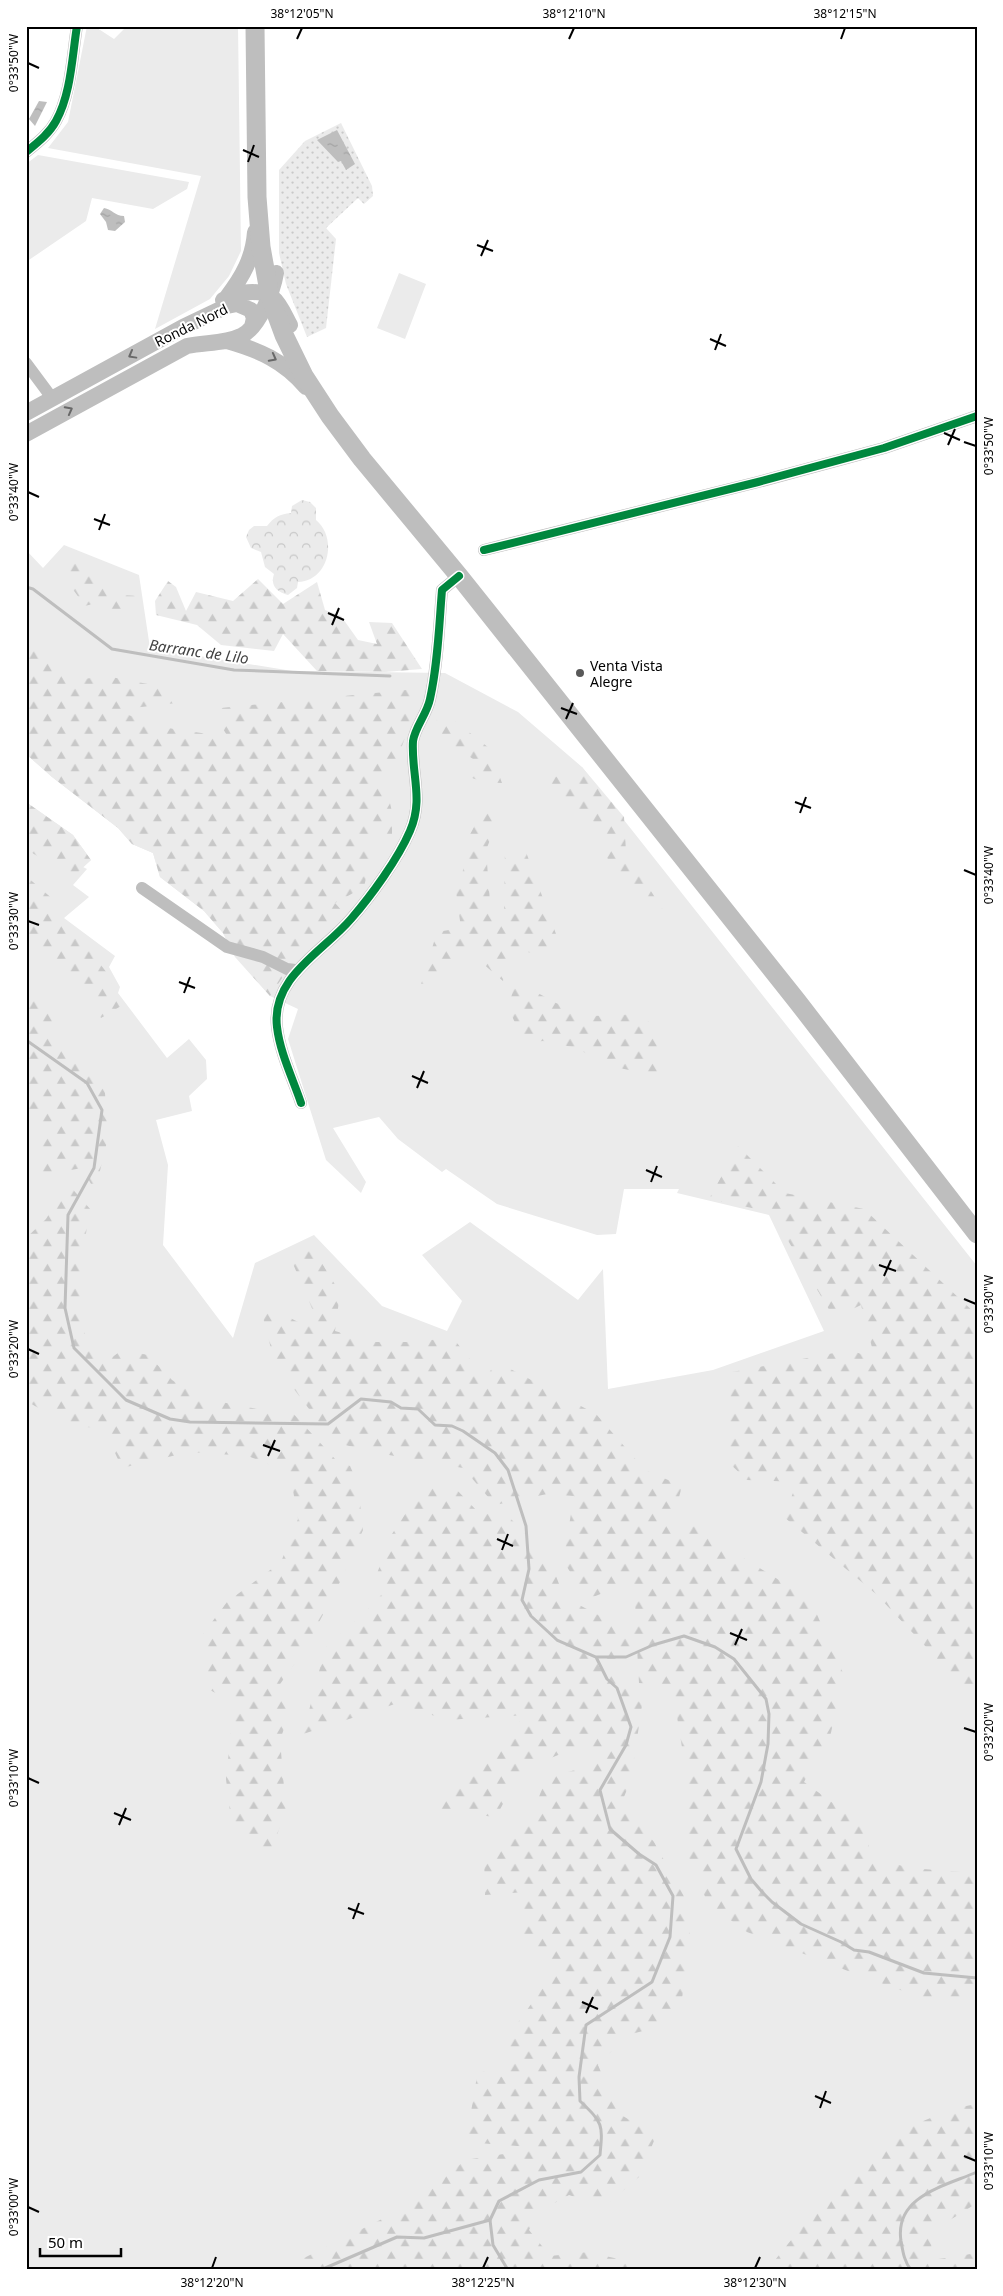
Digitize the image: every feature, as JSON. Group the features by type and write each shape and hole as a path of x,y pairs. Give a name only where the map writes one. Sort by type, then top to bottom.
{"highway":[{"path":"255,26 257,197 260,248 270,297 284,335 296,360 330,416 411,520 459,576 797,1001 977,1234"},
{"path":"264,26 266,174 271,246 290,325 309,364 330,400 445,560"}],"main road":[{"path":"228,297 248,267 254,250 257,197"},
{"path":"252,327 270,297 276,273"},
{"path":"206,317 215,306 228,297 259,292 274,299 290,325"},
{"name":"Ronda Nord","path":"26,412 183,327 237,304 250,310 254,318 252,327 243,336 227,341 187,346 26,434"},
{"path":"227,341 256,349 281,362 299,379 330,416"}],"street":[{"path":"26,152 50,129 61,110 77,26"},
{"path":"26,363 52,398"},
{"path":"484,550 758,482 884,448 977,416"},
{"path":"302,1103 277,1027 279,1003 296,970 334,938 352,918 397,856 410,832 416,814 418,796 413,764 414,739 430,701 436,660 442,590 459,576"},
{"path":"142,888 227,947 263,957 288,969 296,970"}],"green space":[{"path":"87,26 94,26 114,39 127,26 238,26 241,251 229,276 210,299 155,329 201,176 48,148 68,122"},
{"path":"341,123 372,186 373,196 364,204 358,198 326,228 336,239 326,328 307,337 286,284 279,253 279,170 305,141"},
{"path":"38,155 189,182 187,189 153,209 92,198 86,221 26,262 26,164"},
{"path":"399,273 426,284 405,339 377,328"},
{"path":"302,500 310,502 316,508 316,520 323,528 327,537 327,557 323,567 317,574 309,580 298,582 297,588 288,595 275,588 273,582 274,574 265,567 261,552 251,548 246,537 249,530 254,526 267,526 277,516 291,513 292,506"},
{"path":"64,545 139,575 150,648 292,671 445,673 518,712 582,767 977,1266 977,2270 26,2270 26,802 73,835 91,860 83,867 87,869 73,885 89,897 64,918 115,956 109,967 120,987 118,993 167,1058 189,1039 206,1060 207,1079 189,1096 192,1111 156,1120 168,1165 163,1245 233,1338 255,1263 314,1235 382,1306 447,1331 462,1301 422,1255 470,1222 578,1300 603,1269 608,1389 713,1370 824,1331 769,1215 677,1193 679,1189 624,1189 616,1234 597,1235 497,1204 446,1169 442,1172 398,1139 379,1117 333,1128 366,1182 361,1193 326,1160 288,1039 298,1009 270,996 237,958 223,933 204,911 160,877 153,853 132,844 118,828 52,777 26,754 26,550 43,568"},
{"path":"73,551 103,586 119,595 140,596 125,615 96,603 85,606 64,577"},
{"path":"258,579 283,604 317,582 325,610 341,616 358,640 377,644 369,622 392,623 422,669 385,672 317,671 283,634 274,651 221,645 197,625 156,615 155,601 168,581 176,587 186,611 196,592 233,601"},
{"path":"26,643 76,680 106,676 174,689 176,703 115,710 161,727 228,737 211,709 416,689 412,714 405,737 397,759 385,781 392,812 392,834 365,834 371,856 364,887 335,903 344,913 303,947 270,996 235,957 223,933 204,911 160,877 153,853 132,844 118,828 52,777 26,754"},
{"path":"434,712 450,717 489,748 502,783 483,782 464,775 473,759 443,739"},
{"path":"582,767 624,817 626,852 663,910 655,914 602,852 613,846 601,827 563,800 545,776 567,777"},
{"path":"26,802 73,835 91,860 72,878 26,849"},
{"path":"484,808 500,815 486,850 490,902 504,921 505,845 526,852 556,934 548,959 525,951 508,956 503,981 481,962 486,950 472,944 419,991 437,932 461,928 456,892 462,879 466,842"},
{"path":"26,876 55,901 41,909 74,930 107,973 121,1006 101,1018 69,974 49,955 26,940"},
{"path":"516,981 556,1003 592,1016 641,1014 662,1035 658,1076 605,1065 577,1048 543,1041 524,1043 508,1007"},
{"path":"26,993 48,1002 58,1021 39,1027 53,1044 104,1078 108,1138 95,1191 82,1168 42,1175 40,1116 26,1110"},
{"path":"738,1146 785,1193 864,1209 977,1315 977,1701 876,1594 784,1517 797,1482 747,1480 726,1460 732,1372 850,1350 875,1359 861,1305 834,1318 771,1212 709,1199"},
{"path":"68,1184 91,1210 85,1239 80,1295 83,1329 94,1349 107,1361 122,1350 148,1355 172,1380 201,1398 257,1409 290,1410 335,1459 350,1466 358,1484 363,1530 340,1582 305,1649 273,1694 292,1706 280,1740 286,1811 270,1853 232,1829 226,1779 234,1703 210,1690 203,1634 227,1602 281,1562 298,1519 290,1473 248,1456 189,1452 122,1468 104,1429 69,1425 26,1401 26,1238 46,1219"},
{"path":"310,1243 340,1293 335,1331 374,1342 409,1342 453,1338 485,1378 497,1362 596,1414 645,1470 682,1486 671,1527 703,1526 745,1559 810,1599 844,1675 830,1737 804,1782 858,1821 874,1858 910,1868 962,1872 977,1878 977,2001 931,2001 747,1932 708,1904 685,1848 686,1772 672,1686 639,1683 637,1647 618,1671 642,1705 631,1780 621,1804 654,1842 686,1900 691,1945 682,1998 663,2026 627,2035 598,2065 618,2113 656,2136 639,2177 604,2207 569,2195 540,2211 529,2230 550,2256 588,2252 649,2266 652,2270 440,2270 437,2267 413,2270 304,2270 298,2261 418,2201 465,2160 542,2148 466,2142 478,2070 503,2077 514,2028 554,1972 522,1943 525,1892 485,1895 484,1856 530,1821 546,1778 586,1767 597,1756 578,1747 521,1770 496,1817 429,1810 526,1715 446,1720 398,1703 303,1734 325,1648 385,1591 373,1584 392,1534 425,1484 455,1488 478,1512 511,1519 551,1563 564,1597 625,1629 637,1628 633,1581 588,1599 563,1561 574,1496 547,1494 495,1505 463,1468 372,1452 334,1442 275,1364 259,1302 300,1323 314,1313 288,1252"},
{"path":"977,2104 977,2203 931,2232 932,2260 977,2253 977,2270 767,2270 829,2193 906,2128 955,2108"}],"water":[{"path":"39,101 47,102 35,126 29,119"},
{"path":"337,130 355,164 346,170 341,161 338,162 317,140"},
{"path":"104,208 124,216 125,222 115,231 108,230 106,222 100,214"}],"waterway":[{"name":"Barranc de Lilo","path":"26,587 33,589 112,649 234,670 390,676"},
{"path":"26,1040 87,1083 102,1110 94,1168 68,1215 65,1308 74,1348 126,1400 170,1419 190,1422 328,1424 361,1399 391,1402 401,1408 418,1409 435,1425 452,1426 463,1431 495,1453 508,1470 526,1526 529,1569 522,1600 531,1616 557,1640 596,1657 626,1657 653,1645 684,1636 715,1647 734,1659 766,1699 769,1714 768,1744 761,1782 736,1849 751,1879 763,1893 801,1924 854,1950 869,1952 924,1973 977,1978"},
{"path":"508,2270 493,2245 490,2220 499,2201 539,2180 581,2172 600,2155 600,2125 593,2114 580,2101 579,2077 586,2025 652,1982 670,1937 673,1896 656,1865 639,1854 610,1829 600,1790 626,1745 631,1727 617,1688 607,1679 596,1657"},
{"path":"911,2270 905,2260 901,2241 901,2226 905,2213 924,2195 977,2172"},
{"path":"323,2269 397,2237 424,2238 490,2220"}],"cycle path":[{"path":"26,152 50,130 61,110 70,75 77,26"},
{"path":"484,550 758,482 884,448 977,416"},
{"path":"301,1103 281,1046 277,1027 277,1009 282,994 290,980 359,910 391,865 410,831 417,797 413,741 428,705 433,685 442,590 459,576"}],"place":[{"name":"Venta Vista Alegre","path":"580,673"}]}
